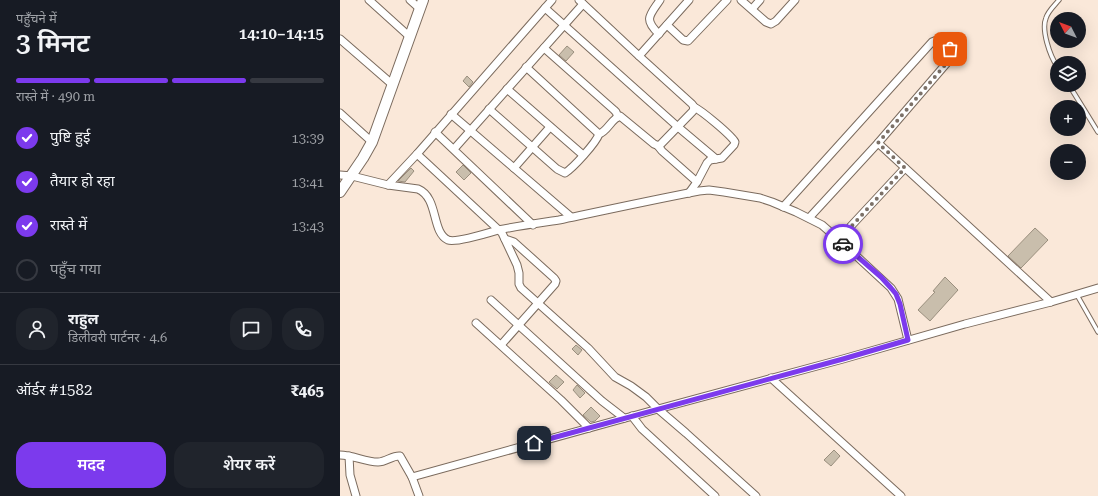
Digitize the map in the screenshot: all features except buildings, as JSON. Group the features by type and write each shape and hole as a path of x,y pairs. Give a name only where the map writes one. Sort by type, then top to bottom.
{"street":[{"path":"369,0 410,37"},
{"path":"340,192 352,176 372,142 393,85 421,4 410,0"},
{"path":"388,185 552,0"},
{"path":"659,34 652,28 649,18 660,0"},
{"path":"638,56 689,0"},
{"path":"667,24 686,42 727,0"},
{"path":"741,0 766,22 771,24 776,21 795,0"},
{"path":"752,9 760,0"},
{"path":"454,149 564,26 581,2 694,107 734,140 734,145 724,156 719,159 710,160 707,163 697,182 689,193"},
{"path":"545,8 716,159"},
{"path":"340,39 393,85"},
{"path":"783,207 934,41 937,40 950,49 954,55 878,143 809,218"},
{"path":"544,48 614,110 618,117"},
{"path":"526,67 599,134"},
{"path":"507,89 583,155"},
{"path":"658,146 662,144 693,111 694,107"},
{"path":"489,109 557,169 565,173 570,170 595,142 599,134 618,117"},
{"path":"340,113 372,142"},
{"path":"451,114 570,217"},
{"path":"618,117 622,117 658,146 697,182"},
{"path":"514,168 550,127"},
{"path":"435,132 533,225"},
{"path":"878,143 1051,302"},
{"path":"417,154 499,230 505,239 518,269 519,286 588,348 615,377 640,392 756,496"},
{"path":"843,243 851,226 905,168"},
{"path":"340,175 352,176 388,185 418,189 426,194 442,234 447,239 455,241 499,230 533,225 699,191 709,190 760,198 809,218 822,225 881,277 896,294 900,304 908,340"},
{"path":"501,345 555,284 555,280 512,240 505,239"},
{"path":"412,476 1077,295 1098,288"},
{"path":"491,300 624,418"},
{"path":"476,322 562,400 589,428"},
{"path":"771,378 901,496"},
{"path":"632,416 642,429 715,496"},
{"path":"340,455 379,462 398,455 402,457 412,476 419,496"},
{"path":"349,456 350,475 356,496"}],"lane":[{"path":"1051,56 1049,52 1044,26 1048,14 1059,0"},
{"path":"1073,92 1098,132"},
{"path":"1077,295 1098,332"}],"way so far":[{"path":"843,244 844,237 856,220 905,168 878,143 954,55 950,49"}],"route":[{"path":"534,443 908,340 900,304 896,294 881,277 843,244"}]}
